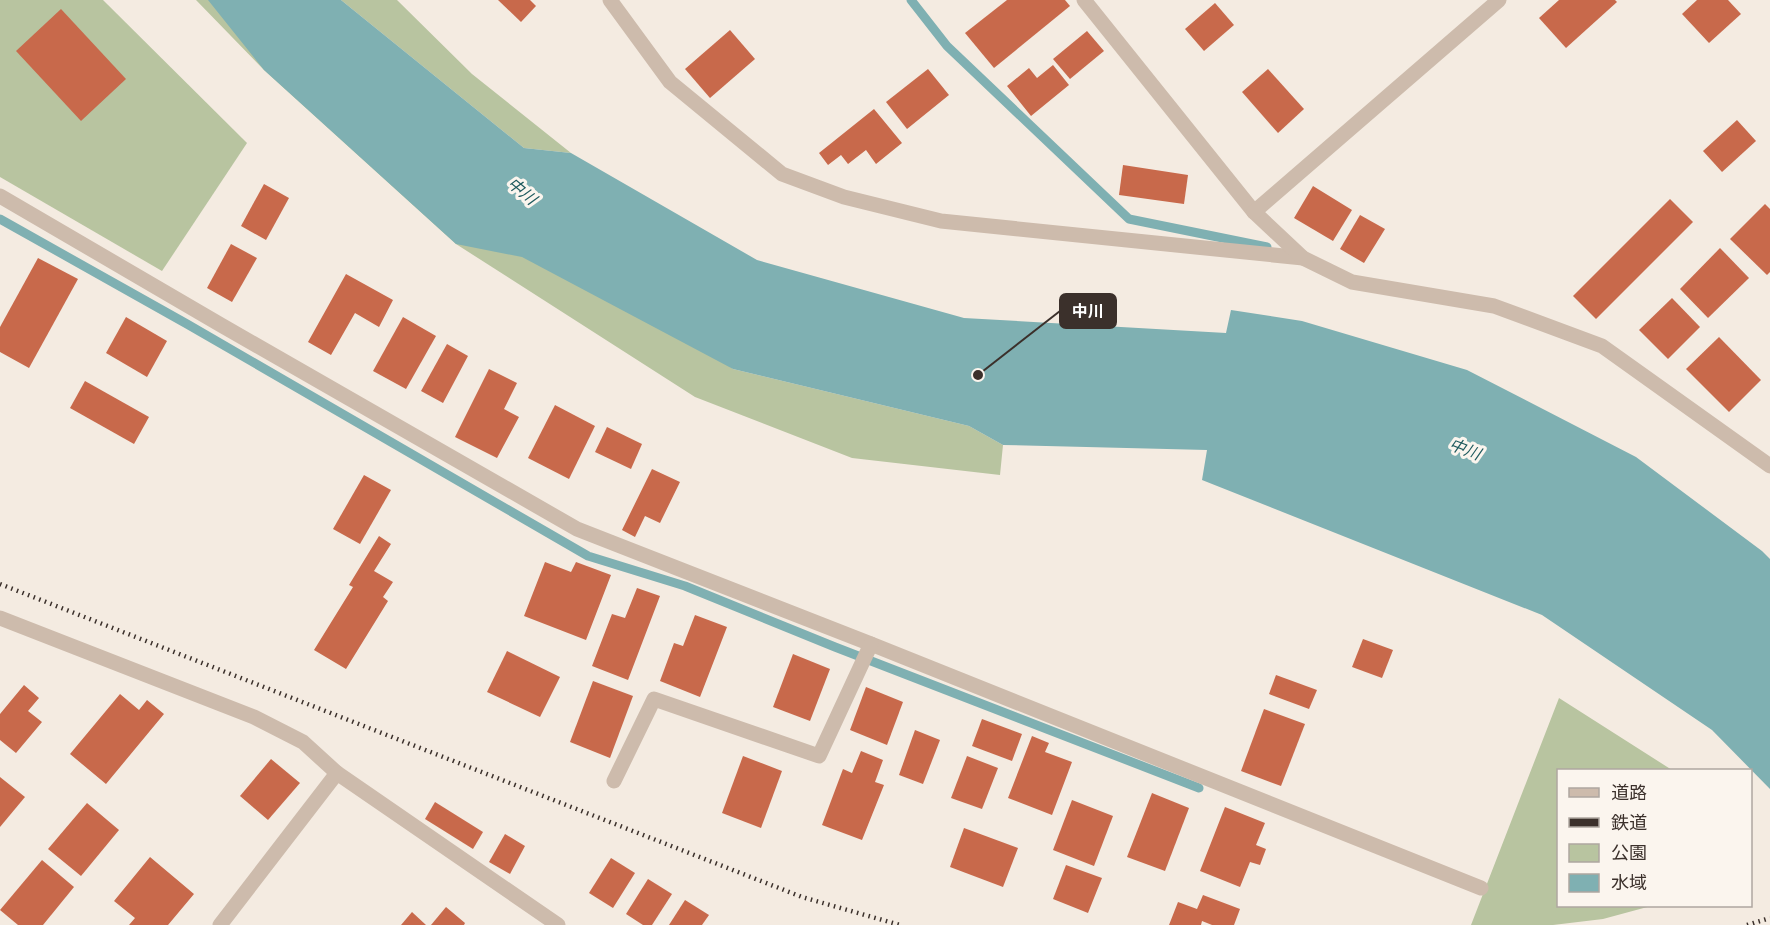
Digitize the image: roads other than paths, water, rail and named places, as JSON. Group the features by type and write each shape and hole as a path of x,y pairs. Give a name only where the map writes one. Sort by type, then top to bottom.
{"street":[{"path":"610,0 670,82 782,174 844,197 941,221 1303,258"},
{"path":"1084,0 1254,212 1303,258 1352,282 1494,306 1602,346 1770,466"},
{"path":"1254,212 1499,0"},
{"path":"0,196 577,529 1481,888"},
{"path":"0,618 254,717 303,742 338,773 558,925"},
{"path":"614,781 654,699 819,756 871,644"},
{"path":"220,925 338,773"}],"water":[{"path":"208,0 341,0 524,148 571,153 757,260 964,318 1226,333 1231,310 1302,321 1467,370 1636,457 1770,559 1770,789 1712,730 1542,615 1202,480 1207,450 1003,445 969,426 733,369 522,257 456,244 264,70"}],"waterway":[{"path":"911,0 947,46 1129,219 1267,247"},
{"path":"0,219 187,324 588,556 685,586 835,647 1199,788"}],"railway":[{"path":"0,584 802,897 900,925"},
{"path":"1747,925 1770,918"}],"place":[{"name":"中川","path":"978,375"}]}
